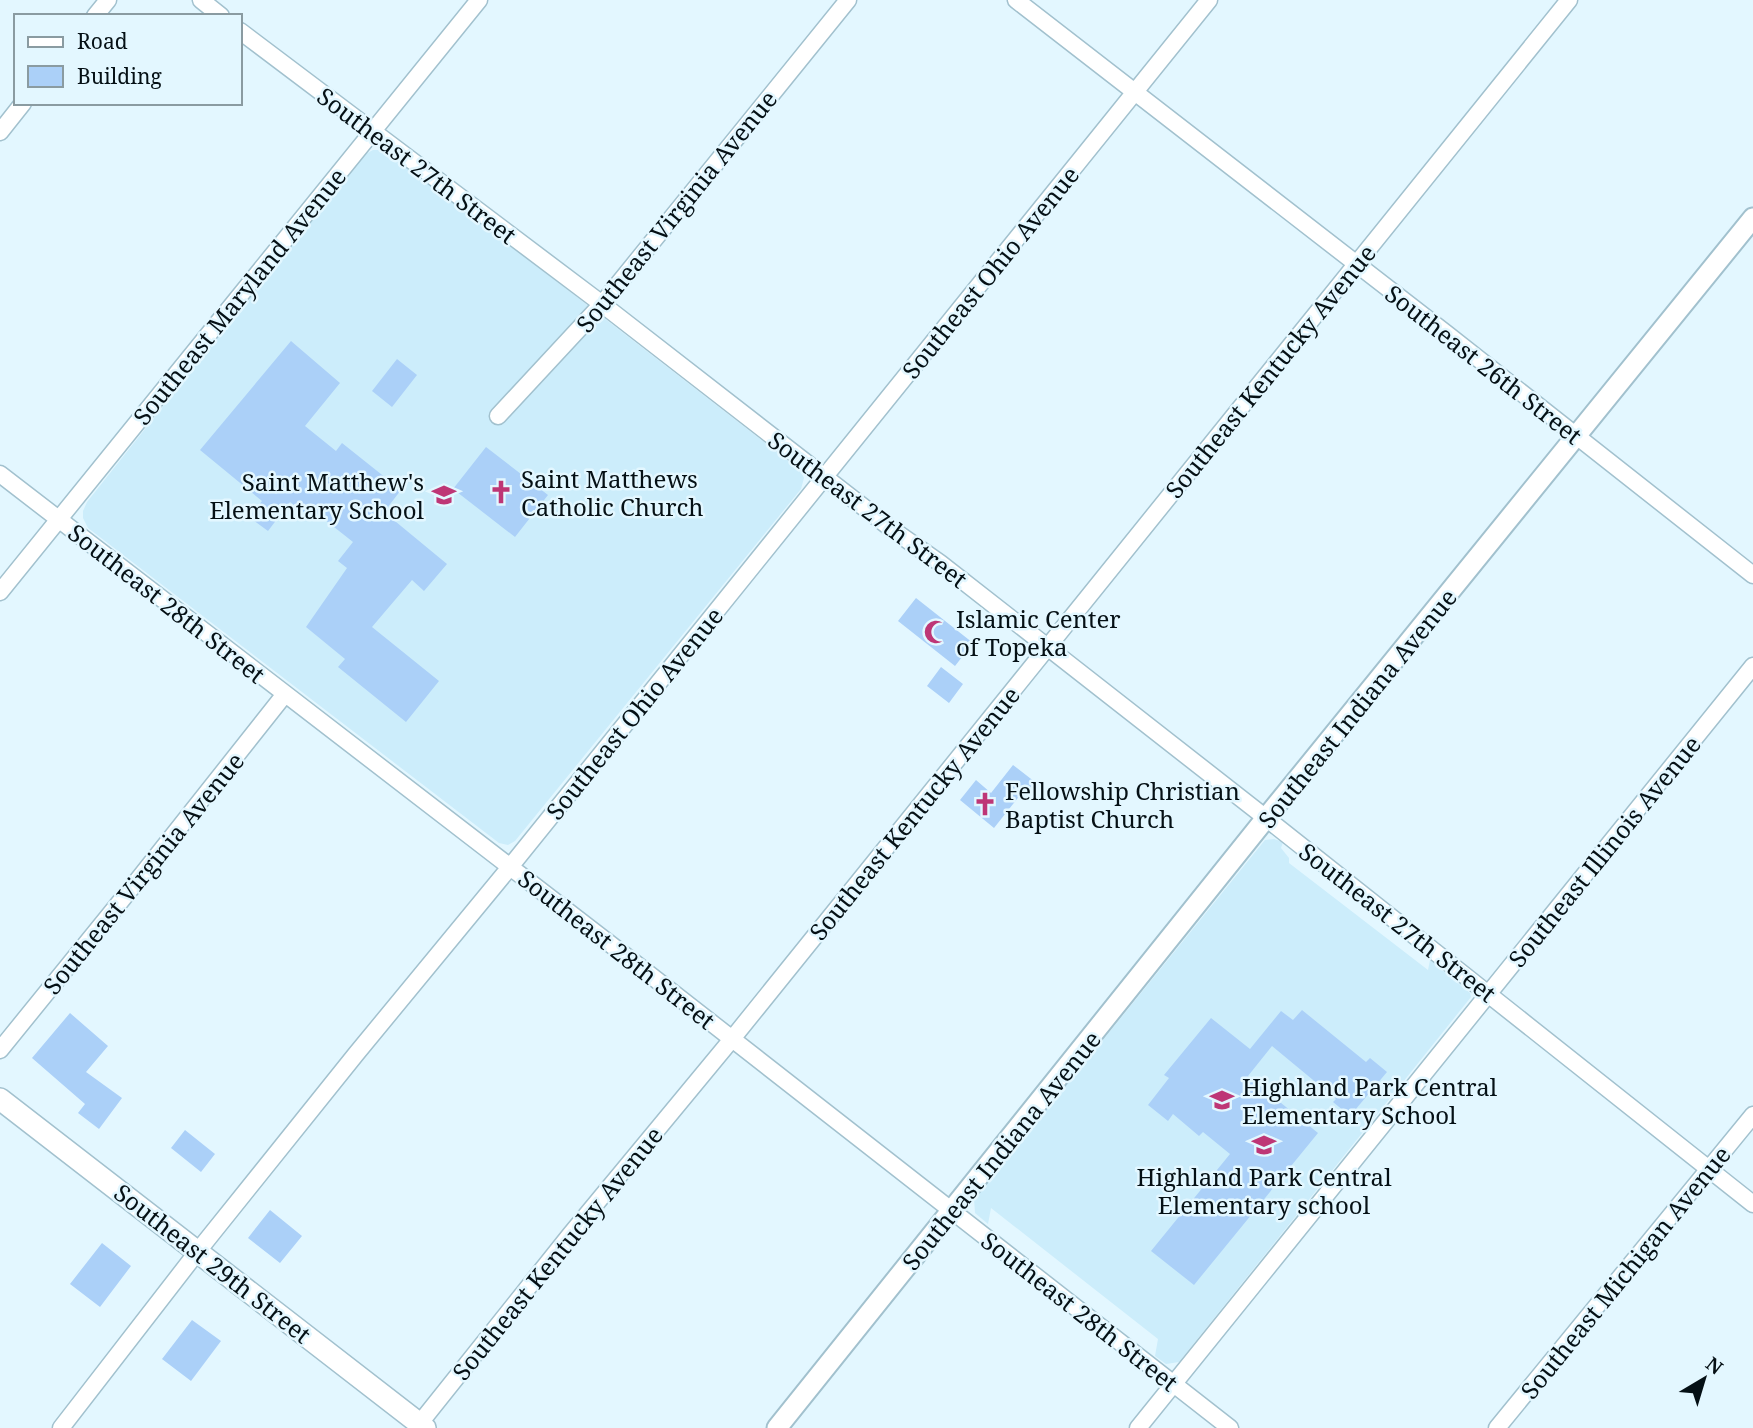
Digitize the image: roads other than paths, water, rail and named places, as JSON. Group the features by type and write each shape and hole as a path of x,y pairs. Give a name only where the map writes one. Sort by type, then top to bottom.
{"main road":[{"name":"Southeast 29th Street","path":"0,1099 420,1427"}],"street":[{"path":"97,14 108,0"},
{"path":"201,0 218,14"},
{"name":"Southeast Maryland Avenue","path":"0,592 479,0"},
{"name":"Southeast Virginia Avenue","path":"498,416 602,304 848,0"},
{"name":"Southeast 26th Street","path":"1016,0 1753,575"},
{"name":"Southeast Ohio Avenue","path":"61,1428 356,1054 1209,0"},
{"name":"Southeast Kentucky Avenue","path":"420,1427 570,1236 732,1039 1569,0"},
{"name":"Southeast 27th Street","path":"242,33 602,304 893,530 940,563 1753,1204"},
{"path":"0,132 21,105"},
{"name":"Southeast Indiana Avenue","path":"777,1428 1266,818 1753,218"},
{"name":"Southeast 28th Street","path":"0,474 732,1039 1230,1428"},
{"name":"Southeast Illinois Avenue","path":"1138,1428 1753,666"},
{"name":"Southeast Virginia Avenue","path":"0,1050 285,694"},
{"name":"Southeast Michigan Avenue","path":"1497,1428 1753,1115"}],"place":[{"name":"Saint Matthews Catholic Church","path":"501,492"},
{"name":"Saint Matthew's Elementary School","path":"444,495"},
{"name":"Islamic Center of Topeka","path":"936,632"},
{"name":"Fellowship Christian Baptist Church","path":"985,804"},
{"name":"Highland Park Central Elementary School","path":"1222,1100"},
{"name":"Highland Park Central Elementary school","path":"1264,1145"}]}
